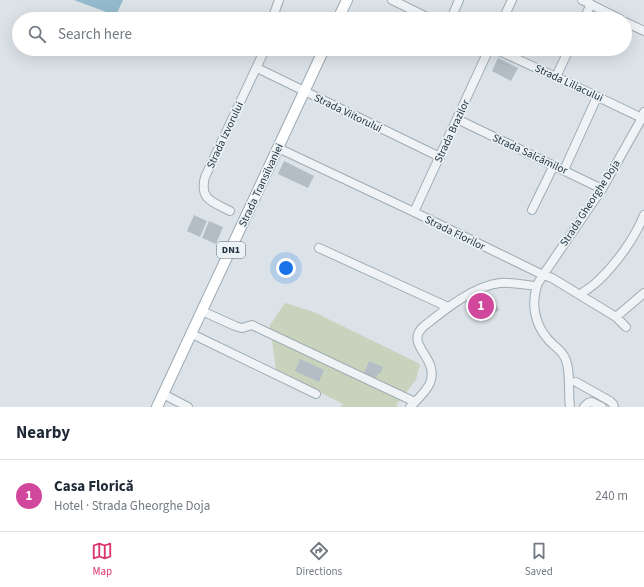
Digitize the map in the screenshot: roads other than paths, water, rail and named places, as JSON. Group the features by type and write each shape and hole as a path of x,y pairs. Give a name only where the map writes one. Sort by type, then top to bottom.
{"main road":[{"path":"341,12 347,0"},
{"name":"Strada Transilvaniei","path":"157,407 321,56"}],"street":[{"path":"275,12 279,0"},
{"path":"392,0 417,12"},
{"path":"454,12 459,0"},
{"path":"506,12 512,0"},
{"path":"582,0 606,12"},
{"path":"587,12 591,4"},
{"path":"632,25 644,31"},
{"name":"Strada Izvorului","path":"230,211 207,199 203,192 203,186 205,177 262,56"},
{"name":"Strada Brazilor","path":"414,212 486,56"},
{"name":"Strada Liliacului","path":"510,56 597,97 643,116"},
{"path":"556,77 566,56"},
{"name":"Strada Viitorului","path":"257,68 440,157"},
{"path":"564,170 597,97"},
{"name":"Strada Gheorghe Doja","path":"570,407 568,371 565,358 541,331 537,323 534,302 537,286 602,189 643,116"},
{"name":"Strada Salcâmilor","path":"457,119 602,189"},
{"name":"Strada Florilor","path":"278,148 552,278 616,316 626,327"},
{"path":"532,210 554,165"},
{"path":"581,294 599,280 616,260 636,233 644,215"},
{"path":"319,248 448,307"},
{"path":"202,311 242,328 252,325 413,405 429,385 431,379 432,370 417,342 417,334 423,327 448,307 470,294 494,284 502,283 537,286"},
{"path":"616,316 644,293"},
{"path":"192,334 316,394"},
{"path":"576,382 610,401 614,407"},
{"path":"163,394 188,407"},
{"path":"584,407 588,403 592,402 602,407"}],"water":[{"path":"74,0 123,0 117,12 106,12"}],"place":[{"name":"Casa Florică","path":"481,306"}]}
